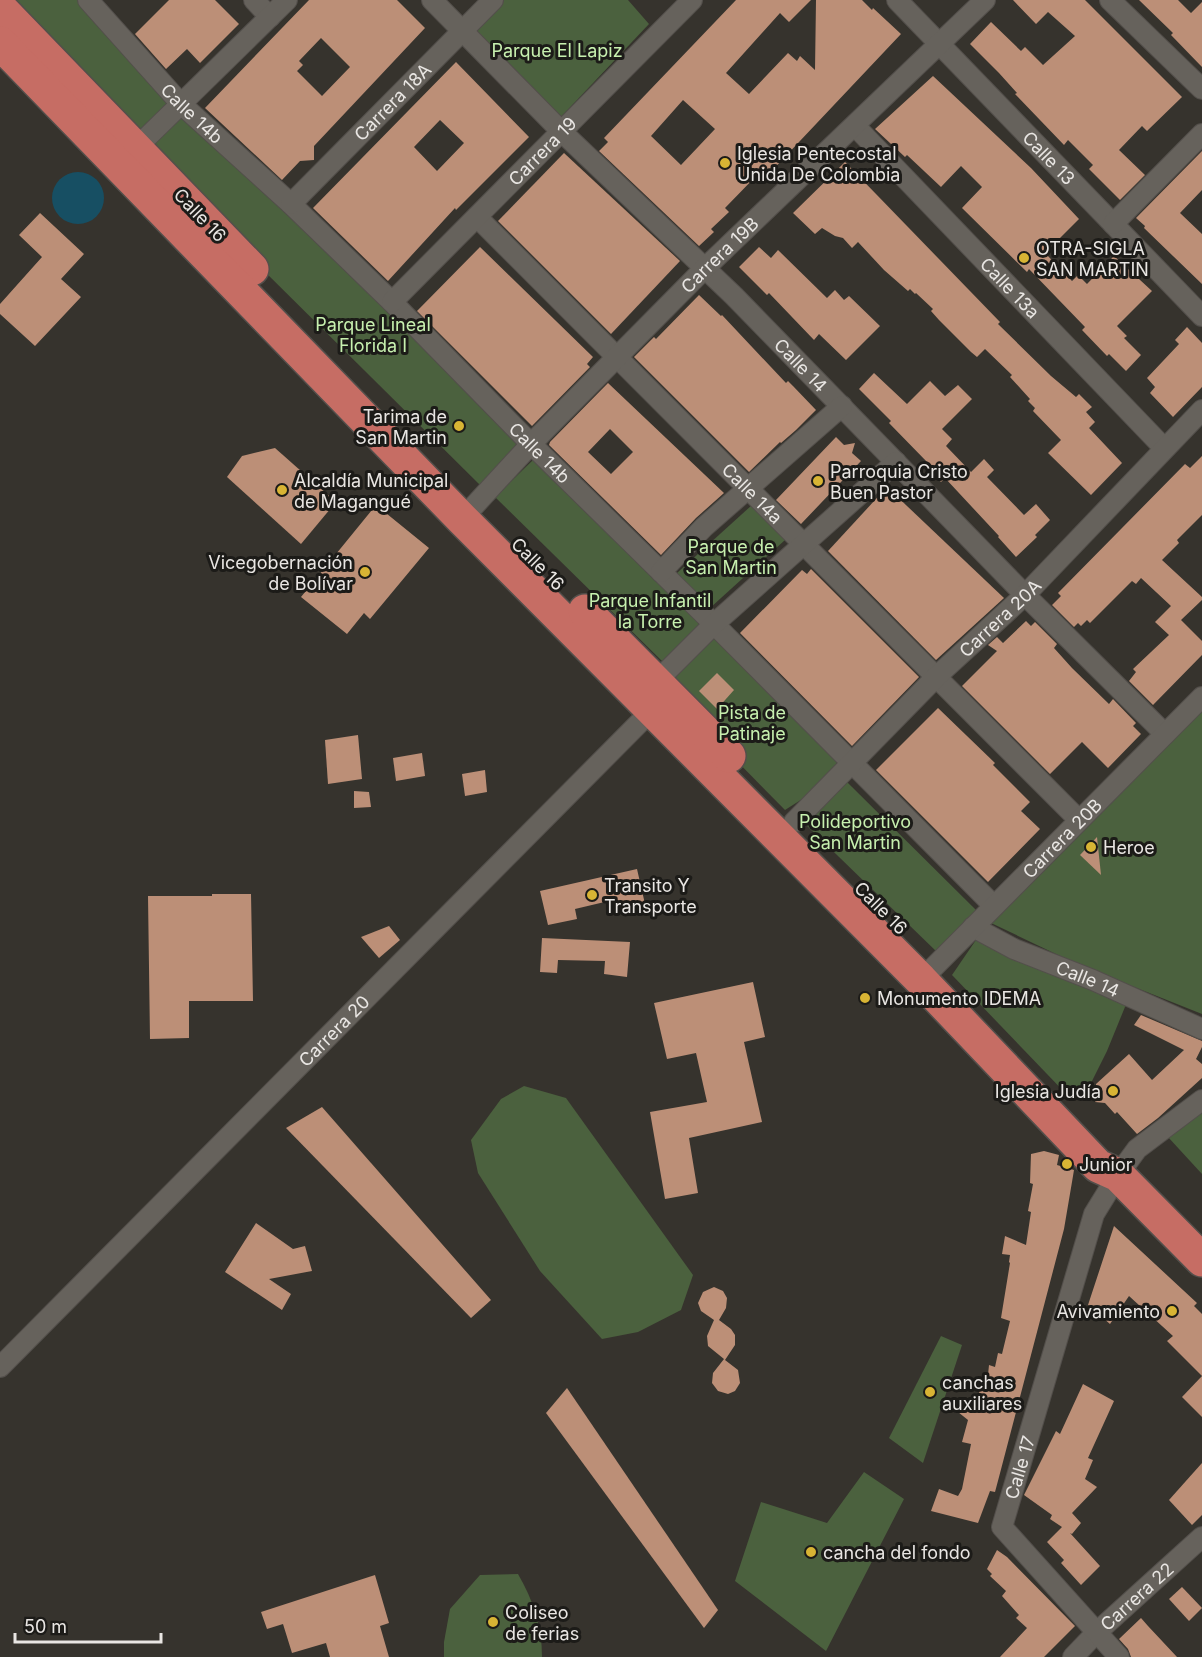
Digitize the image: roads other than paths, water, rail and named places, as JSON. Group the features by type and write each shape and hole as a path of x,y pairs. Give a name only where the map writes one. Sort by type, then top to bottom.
{"highway":[{"name":"Calle 16","path":"0,8 136,148 469,511"},
{"name":"Calle 16","path":"0,43 929,972"},
{"name":"Calle 16","path":"654,696 794,822 929,972 1098,1166 1118,1175 1202,1260"}],"street":[{"name":"Calle 14b","path":"88,0 181,104 291,204 392,302 994,906"},
{"path":"254,0 270,17"},
{"path":"136,148 287,0"},
{"name":"Calle 14","path":"432,0 562,132 734,296 1025,595 1165,734"},
{"name":"Carrera 18A","path":"291,204 493,0"},
{"name":"Carrera 19","path":"392,302 692,0"},
{"name":"Calle 13","path":"897,0 1202,316"},
{"name":"Carrera 19B","path":"469,511 531,444 704,269 985,0"},
{"path":"1110,0 1202,89"},
{"name":"Calle 13a","path":"855,126 1164,448"},
{"path":"1113,224 1202,134"},
{"name":"Calle 14a","path":"477,217 1079,820"},
{"path":"661,572 704,526 842,406"},
{"name":"Carrera 20A","path":"794,822 937,676 1025,595 1202,410"},
{"path":"654,696 714,624 896,462"},
{"name":"Carrera 20","path":"0,1367 654,696"},
{"name":"Carrera 20B","path":"929,972 1202,697"},
{"name":"Calle 14","path":"973,927 1014,949 1093,980 1202,1029"},
{"path":"1118,1175 1137,1149 1202,1100"},
{"name":"Calle 17","path":"1118,1175 1094,1214 1002,1527 1119,1657"},
{"name":"Carrera 22","path":"1073,1657 1096,1633 1202,1537"}],"water":[{"path":"78,172 88,174 96,180 102,188 104,198 102,208 96,216 88,222 78,224 68,222 60,216 54,208 52,198 54,188 60,180 68,174"}],"place":[{"name":"Iglesia Pentecostal Unida De Colombia","path":"725,163"},
{"name":"OTRA-SIGLA SAN MARTIN","path":"1024,258"},
{"name":"Tarima de San Martin","path":"459,426"},
{"name":"Parroquia Cristo Buen Pastor","path":"818,481"},
{"name":"Alcaldía Municipal de Magangué","path":"282,490"},
{"name":"Vicegobernación de Bolívar","path":"365,572"},
{"name":"Heroe","path":"1091,847"},
{"name":"Transito Y Transporte","path":"592,895"},
{"name":"Monumento IDEMA","path":"865,998"},
{"name":"Iglesia Judía","path":"1113,1091"},
{"name":"Junior","path":"1067,1164"},
{"name":"Avivamiento","path":"1172,1311"},
{"name":"canchas auxiliares","path":"930,1392"},
{"name":"cancha del fondo","path":"811,1552"},
{"name":"Coliseo de ferias","path":"493,1622"}],"park label":[{"name":"Parque El Lapiz","path":"557,50"},
{"name":"Parque Lineal Florida I","path":"373,334"},
{"name":"Parque de San Martin","path":"731,556"},
{"name":"Parque Infantil la Torre","path":"650,610"},
{"name":"Pista de Patinaje","path":"752,722"},
{"name":"Polideportivo San Martin","path":"855,831"}]}
